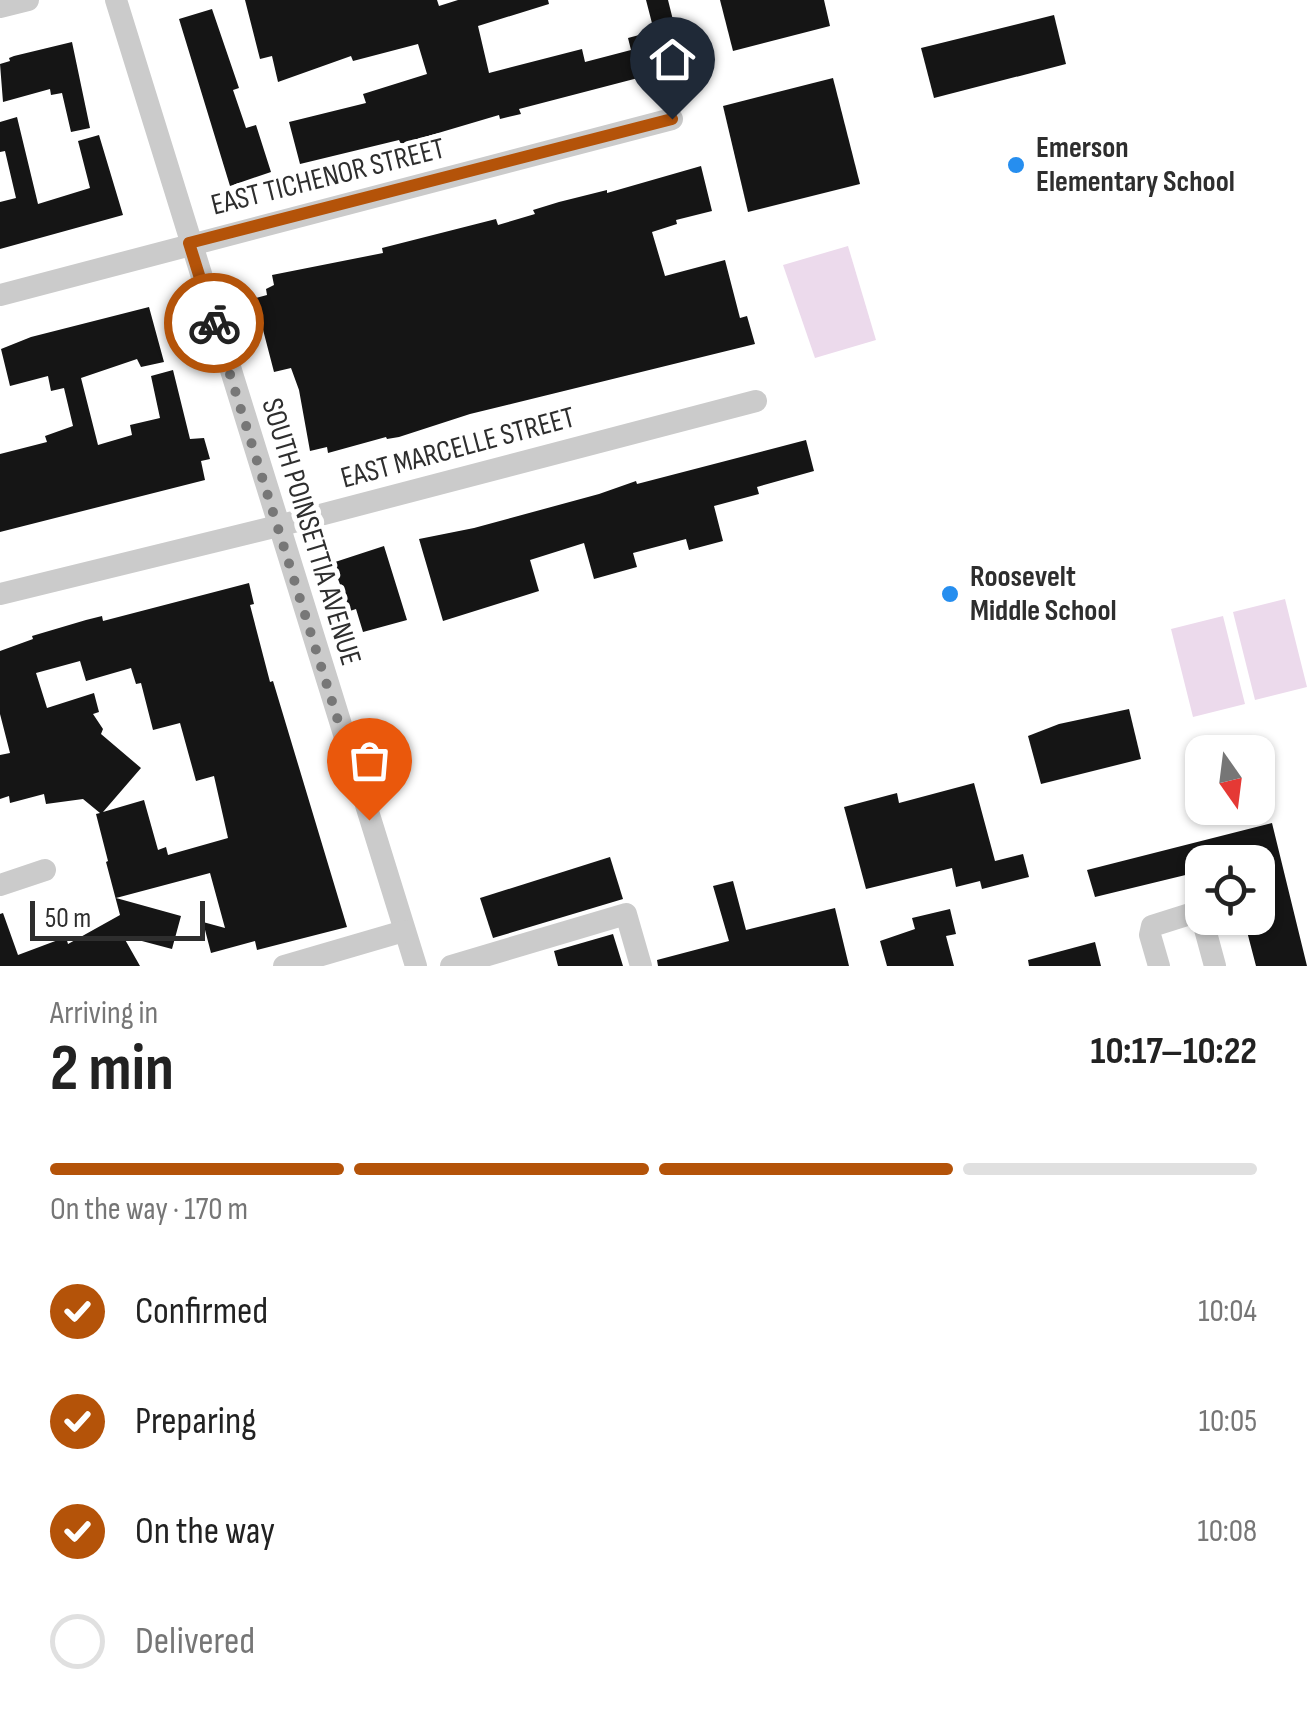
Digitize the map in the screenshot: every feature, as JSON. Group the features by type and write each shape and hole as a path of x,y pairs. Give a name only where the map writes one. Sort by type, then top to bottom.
{"street":[{"path":"0,7 28,0"},
{"name":"SOUTH POINSETTIA AVENUE","path":"116,0 416,966"},
{"name":"EAST TICHENOR STREET","path":"0,295 672,119"},
{"name":"EAST MARCELLE STREET","path":"0,594 756,402"},
{"path":"0,885 45,870"},
{"path":"451,966 626,914 641,966"},
{"path":"1158,966 1150,935 1152,926 1190,914 1202,918 1215,966"},
{"path":"284,966 404,931"}],"shaded area":[{"path":"848,246 876,340 815,358 783,265"},
{"path":"1285,599 1307,687 1255,700 1233,612"},
{"path":"1223,616 1245,704 1193,717 1171,629"}],"building":[{"path":"245,0 437,0 439,6 458,0 548,0 549,4 478,26 489,73 582,49 585,62 631,50 628,38 654,31 646,0 668,0 690,71 640,85 638,78 519,109 521,114 500,119 499,115 401,144 399,140 300,164 289,122 366,103 363,94 427,74 418,44 353,61 351,56 278,82 272,56 260,59"},
{"path":"720,0 824,0 830,26 733,51"},
{"path":"212,9 239,88 233,90 246,128 256,125 271,172 230,186 179,19"},
{"path":"1054,15 1066,64 934,98 921,48"},
{"path":"72,42 90,128 71,132 62,93 51,95 50,89 3,102 0,64 14,56"},
{"path":"833,78 860,184 748,212 723,106"},
{"path":"17,117 38,204 90,188 78,141 99,135 123,215 0,249 0,202 16,198 5,151 0,152 0,122"},
{"path":"701,166 712,211 676,220 677,224 652,232 665,276 725,260 740,318 747,316 755,344 470,414 399,437 328,453 327,447 310,451 291,368 274,372 261,322 255,324 249,300 267,295 266,289 274,285 272,275 383,253 382,248 496,219 498,225 559,202 607,193"},
{"path":"149,307 164,362 141,367 137,359 81,378 98,445 132,435 130,425 160,418 151,376 173,370 190,439 204,438 210,459 201,461 205,480 0,532 0,454 47,442 45,436 73,426 64,388 51,391 48,376 10,386 1,349 31,337"},
{"path":"806,440 814,471 757,487 759,494 714,506 723,541 689,550 686,539 633,553 637,567 594,579 584,543 530,560 539,591 443,621 419,539"},
{"path":"384,546 407,620 363,632 356,609 350,611 332,563"},
{"path":"249,583 254,604 250,605 270,682 273,681 347,927 257,950 255,941 211,953 203,922 225,928 210,873 116,898 181,916 172,949 123,936 140,966 0,966 0,914 3,913 18,955 66,937 68,944 120,915 96,814 100,813 83,799 46,804 44,794 10,803 9,796 0,799 0,755 10,753 0,714 0,651 33,639 32,636 86,620 102,616 103,621","holes":["80,661 86,681 131,668 136,684 141,683 153,730 180,723 196,781 214,776 228,838 168,855 166,847 158,850 144,800 103,812 141,768 101,734 103,729 93,714 99,712 94,693 47,708 36,673"]},
{"path":"1129,709 1141,759 1041,784 1028,736 1059,724"},
{"path":"974,783 995,861 1023,854 1029,877 982,889 980,881 956,887 952,868 866,889 844,807 897,793 899,803"},
{"path":"1272,825 1307,966 1256,966 1248,935 1275,935 1275,845 1185,845"},
{"path":"1185,845 1185,875 1095,897 1087,870"},
{"path":"610,857 623,899 493,938 480,898"},
{"path":"733,881 746,930 835,908 849,966 658,966 657,960 729,941 713,886"},
{"path":"950,909 956,934 946,936 954,966 887,966 880,941 915,929 912,918"},
{"path":"613,934 623,966 558,966 554,951"},
{"path":"1095,942 1101,966 1029,966 1028,960"}],"way so far":[{"path":"214,323 369,820"}],"place":[{"name":"Emerson Elementary School","path":"1016,165"},
{"name":"Roosevelt Middle School","path":"950,594"}],"route":[{"path":"214,323 189,243 672,119"}]}
